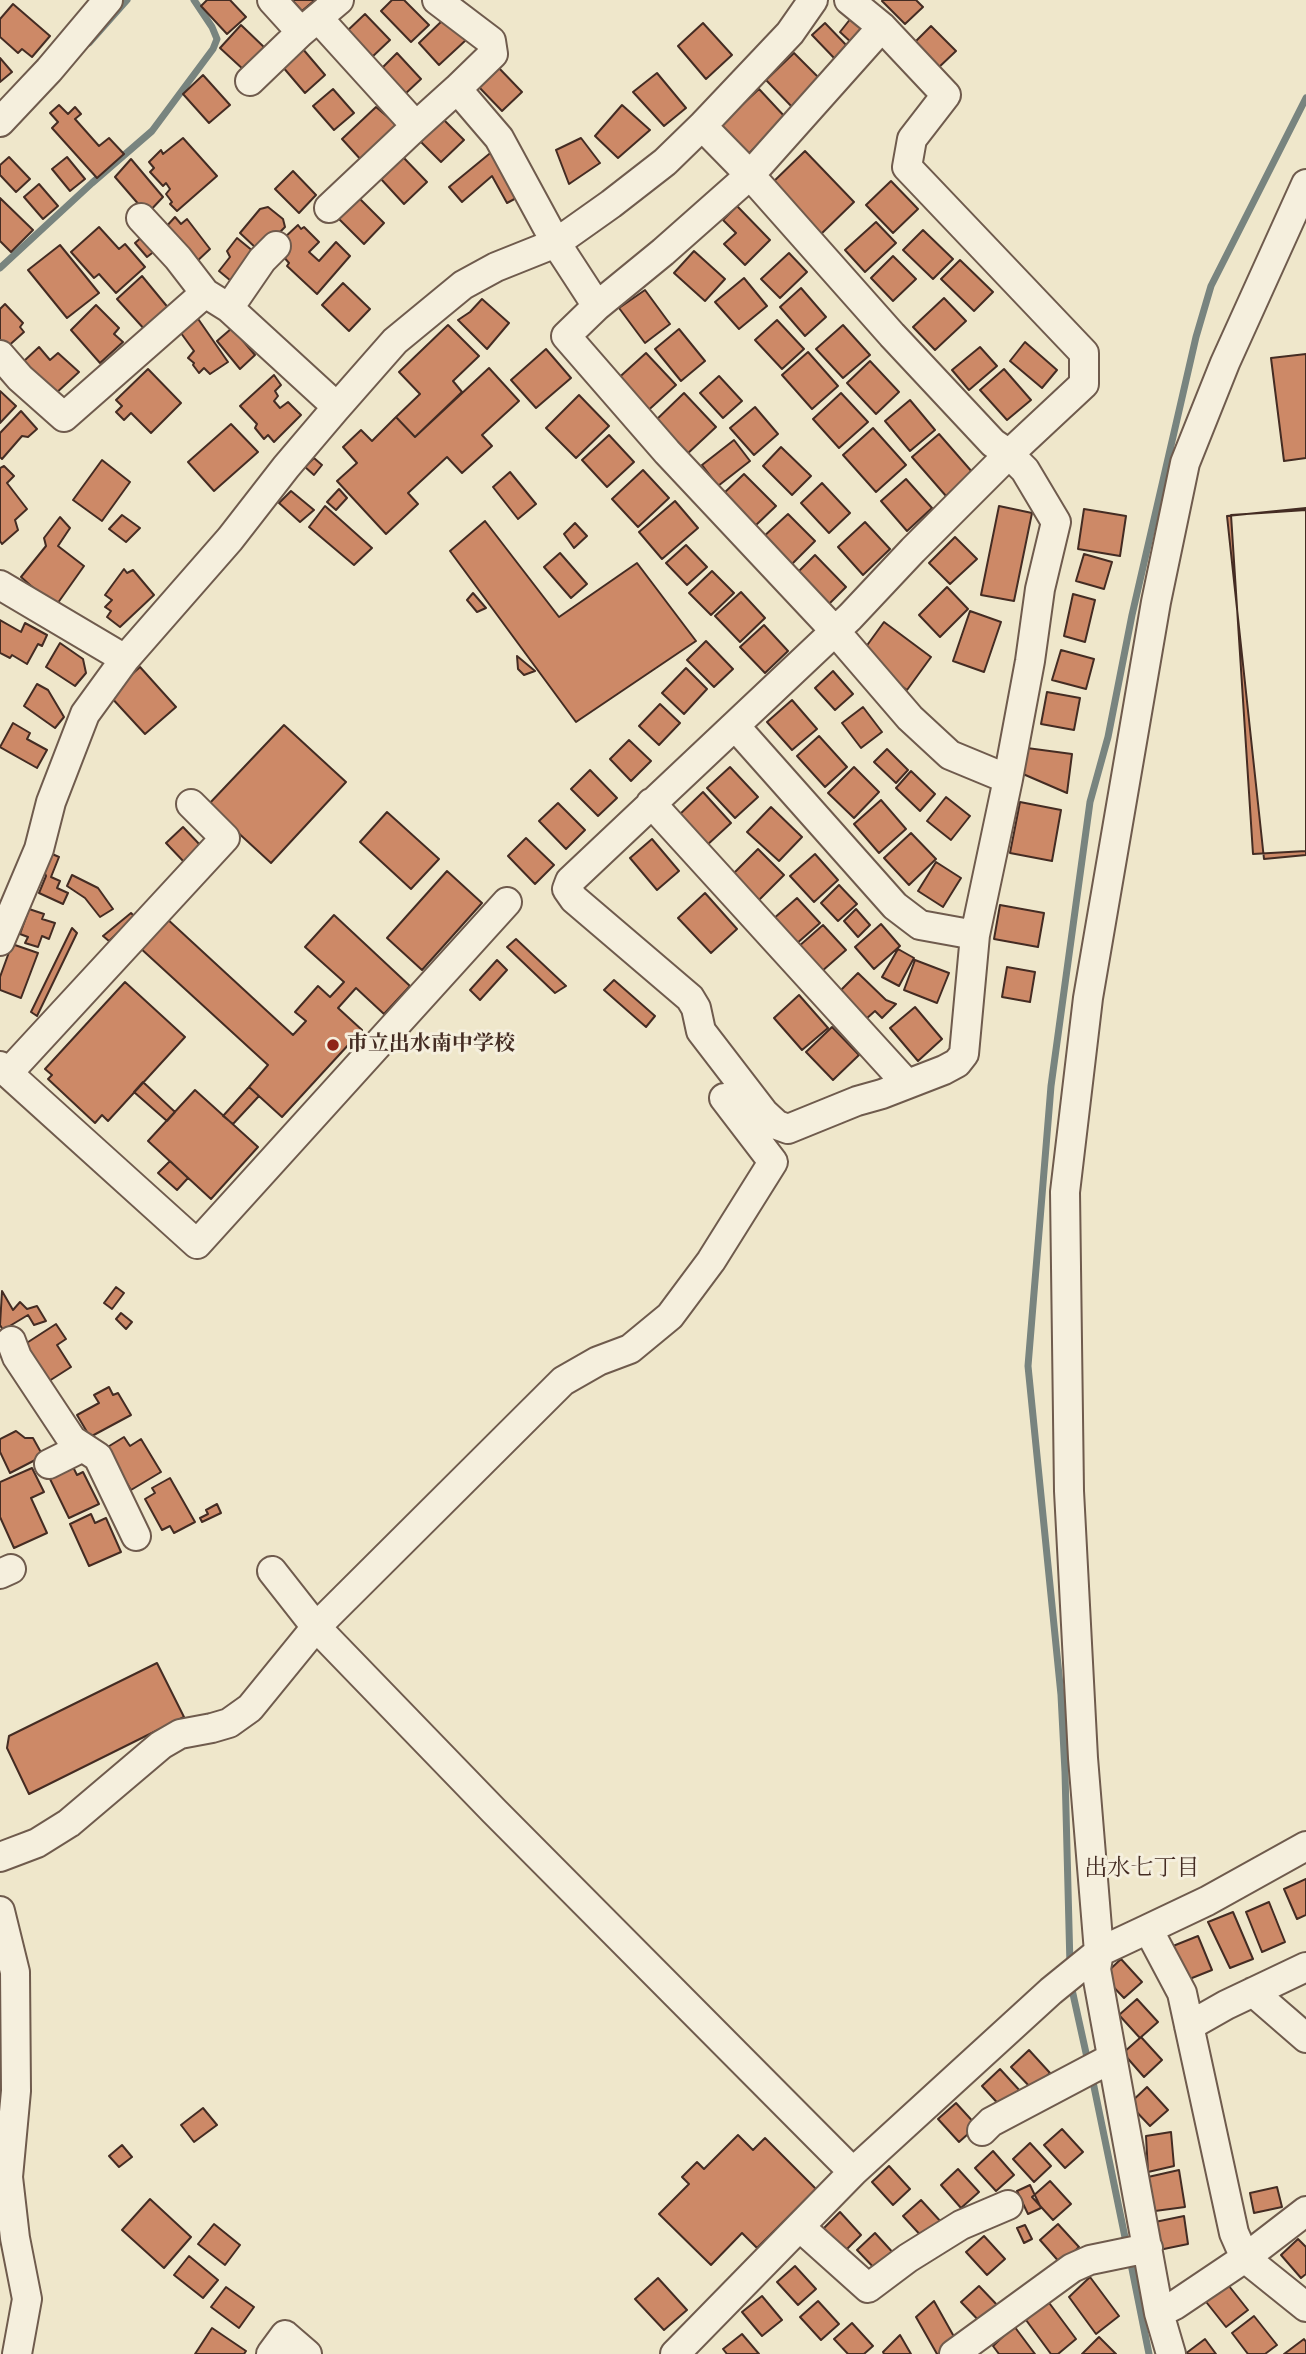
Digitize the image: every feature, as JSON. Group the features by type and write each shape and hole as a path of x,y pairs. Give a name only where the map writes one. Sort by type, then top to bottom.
{"street":[{"path":"0,122 49,70 108,0"},
{"path":"272,0 309,25 416,126"},
{"path":"250,81 339,0"},
{"path":"329,208 493,54 491,41 437,0"},
{"path":"0,941 39,849 51,803 85,714 125,659 230,538 337,407 396,341 442,300 495,267 555,243 665,162 702,127 790,33 813,0"},
{"path":"702,127 750,175 892,335 993,443 1009,454 1025,470 1056,522 1040,589 1008,779 975,935 964,1054 957,1063 788,1129 777,1125 764,1113 701,1031 696,1007 690,998 574,900 567,889 570,881 835,631 1009,454 1084,384 1084,353 907,167 912,139 946,95 882,27 849,0"},
{"path":"882,27 750,175 597,306 566,336 667,452 835,631 910,718 950,755 1008,779"},
{"path":"457,89 499,138 555,243 597,306"},
{"path":"1171,2354 1159,2312 1096,1969 1099,1952 1083,1758 1069,1491 1065,1192 1093,971 1156,603 1185,463 1226,363 1306,184"},
{"path":"141,218 178,258 205,293 229,308 337,407"},
{"path":"229,308 262,260 276,246"},
{"path":"0,355 64,417 205,293"},
{"path":"0,585 125,659"},
{"path":"736,726 895,906 920,925 975,935"},
{"path":"651,803 907,1084"},
{"path":"191,804 225,838 4,1069 197,1244 507,902"},
{"path":"0,1857 37,1843 69,1822 161,1745 180,1734 212,1728 239,1717 262,1695 316,1627 563,1381 598,1361 629,1349 670,1316 711,1261 773,1162 724,1098"},
{"path":"12,1341 17,1357 72,1440 98,1457 136,1536"},
{"path":"49,1464 83,1447"},
{"path":"272,1571 316,1627 504,1821 853,2172"},
{"path":"689,2350 853,2172 1051,1991 1099,1952 1207,1901 1306,1846"},
{"path":"0,1911 15,1972 16,2091 8,2177 15,2238 27,2300 12,2315 17,2354"},
{"path":"1148,1929 1182,1993 1234,2233 1245,2258 1306,2307"},
{"path":"1189,2026 1306,1967"},
{"path":"1253,1992 1306,2038"},
{"path":"982,2131 991,2122 1112,2058"},
{"path":"801,2228 868,2288 908,2258 961,2225 1007,2205"},
{"path":"1159,2312 1175,2305 1245,2258 1306,2211"},
{"path":"954,2354 1072,2268 1090,2260 1147,2248"},
{"path":"271,2354 285,2335 307,2354"}],"building":[{"path":"207,0 230,0 246,17 227,34 201,6"},
{"path":"292,0 315,0 302,11"},
{"path":"392,0 404,0 429,25 411,42 381,11"},
{"path":"916,0 923,7 905,24 882,1"},
{"path":"13,4 50,36 32,57 22,49 18,53 0,37 0,19"},
{"path":"855,13 870,26 854,45 840,32"},
{"path":"365,14 390,40 371,58 346,32"},
{"path":"445,18 466,40 439,65 419,43"},
{"path":"703,23 732,55 706,79 678,46"},
{"path":"825,23 848,47 835,59 812,35"},
{"path":"241,25 266,49 245,71 220,48"},
{"path":"931,26 956,51 936,70 912,45"},
{"path":"302,48 325,75 305,93 282,66"},
{"path":"397,53 421,79 404,95 380,70"},
{"path":"794,53 822,81 794,109 766,80"},
{"path":"0,58 12,72 0,82"},
{"path":"497,66 522,92 502,111 477,85"},
{"path":"657,73 686,108 664,126 633,92"},
{"path":"203,75 230,105 209,123 183,94"},
{"path":"333,89 354,113 334,130 313,106"},
{"path":"759,89 786,118 743,159 715,130"},
{"path":"59,105 68,114 75,107 81,114 75,119 99,146 109,138 124,154 97,178 52,128 58,122 50,113"},
{"path":"622,105 650,130 618,158 595,136"},
{"path":"376,107 402,129 362,161 342,139"},
{"path":"442,118 464,140 441,162 419,140"},
{"path":"183,138 217,176 177,211 166,194 170,189 166,183 163,186 150,172 154,168 149,162 161,150 163,154"},
{"path":"581,138 600,163 569,184 556,150"},
{"path":"494,150 520,196 507,203 492,176 462,202 449,187"},
{"path":"805,151 854,202 819,236 770,185"},
{"path":"9,157 30,179 16,192 0,175 0,165"},
{"path":"67,157 85,179 70,191 52,169"},
{"path":"403,157 427,182 404,204 381,179"},
{"path":"131,159 163,197 147,214 115,177"},
{"path":"293,171 316,195 299,213 275,189"},
{"path":"891,181 918,209 893,233 866,205"},
{"path":"39,184 58,206 43,219 24,197"},
{"path":"357,196 384,223 364,244 336,216"},
{"path":"0,198 33,230 11,252 0,241"},
{"path":"737,206 770,240 745,265 724,244 736,233 723,220"},
{"path":"268,207 283,219 285,227 266,246 257,249 240,233 260,209"},
{"path":"175,217 181,224 187,219 210,249 194,264 164,229"},
{"path":"876,222 896,243 865,272 845,250"},
{"path":"298,225 301,229 304,227 319,242 309,252 319,261 336,242 350,256 317,294 287,266 289,263 282,255 283,239"},
{"path":"99,227 119,249 125,244 145,267 116,293 99,274 94,278 71,252"},
{"path":"923,230 953,259 933,279 903,250"},
{"path":"144,235 156,250 147,257 135,243"},
{"path":"237,238 259,256 237,286 219,271 230,257 227,251"},
{"path":"60,245 99,293 67,318 28,270"},
{"path":"694,251 725,279 705,301 674,273"},
{"path":"789,253 807,272 780,298 761,279"},
{"path":"893,256 916,279 893,301 871,278"},
{"path":"960,260 993,292 974,311 941,279"},
{"path":"142,276 170,310 146,331 117,299"},
{"path":"744,278 767,306 739,329 715,302"},
{"path":"343,283 370,309 349,331 322,305"},
{"path":"801,288 826,317 805,336 780,307"},
{"path":"645,290 670,324 645,343 619,308"},
{"path":"944,298 966,321 935,350 913,327"},
{"path":"482,299 509,323 487,349 458,320"},
{"path":"5,304 23,323 20,327 24,332 5,349 0,343 0,309"},
{"path":"96,305 119,328 114,334 123,342 100,363 71,330"},
{"path":"194,313 228,362 210,374 204,368 199,373 188,358 194,351 178,329"},
{"path":"777,320 804,349 782,369 755,340"},
{"path":"448,325 479,356 453,381 462,392 415,437 396,417 420,394 399,372"},
{"path":"843,325 870,355 843,378 816,349"},
{"path":"232,328 255,355 240,369 217,341"},
{"path":"679,329 705,361 681,381 655,349"},
{"path":"1025,342 1057,370 1042,388 1010,361"},
{"path":"39,347 50,360 58,353 79,372 54,395 24,361"},
{"path":"980,347 997,366 969,390 952,370"},
{"path":"546,349 571,378 536,408 511,380"},
{"path":"808,352 838,386 812,409 782,375"},
{"path":"646,353 676,385 642,416 613,383"},
{"path":"1306,354 1306,458 1284,461 1271,358"},
{"path":"870,361 899,392 876,414 847,383"},
{"path":"489,368 519,401 482,435 492,446 462,473 447,457 408,493 418,504 386,534 337,481 357,463 343,447 361,430 372,441 396,417 415,437"},
{"path":"148,369 181,403 151,433 131,413 124,420 116,412 122,406 116,400"},
{"path":"1004,369 1031,400 1007,420 980,390"},
{"path":"274,375 281,385 275,391 278,396 274,401 280,408 288,402 301,415 274,442 268,435 264,439 255,428 257,424 240,406"},
{"path":"719,376 742,401 723,418 700,393"},
{"path":"0,391 16,406 0,423"},
{"path":"684,393 716,427 686,455 654,422"},
{"path":"841,393 868,422 839,448 813,419"},
{"path":"579,395 609,426 576,458 546,428"},
{"path":"910,400 935,430 910,451 885,421"},
{"path":"755,407 778,434 754,455 730,428"},
{"path":"21,411 37,429 28,437 22,436 2,459 0,433"},
{"path":"231,424 258,452 214,491 188,462"},
{"path":"873,428 906,465 876,492 843,455"},
{"path":"939,434 973,473 946,496 912,457"},
{"path":"609,435 634,462 607,487 582,460"},
{"path":"734,440 750,461 718,486 702,465"},
{"path":"781,447 811,476 792,495 763,466"},
{"path":"314,458 322,465 314,475 305,467"},
{"path":"102,460 130,482 102,521 73,500"},
{"path":"4,466 14,476 7,483 27,509 15,520 18,530 2,544 0,468"},
{"path":"643,470 669,498 638,527 612,499"},
{"path":"510,472 536,504 518,519 493,487"},
{"path":"744,474 776,506 755,526 723,494"},
{"path":"906,479 932,508 907,531 881,501"},
{"path":"822,483 850,513 829,533 801,503"},
{"path":"339,489 347,498 336,510 327,502"},
{"path":"291,491 314,510 300,522 279,503"},
{"path":"675,501 698,528 662,559 639,532"},
{"path":"325,506 372,548 354,565 309,527"},
{"path":"999,506 1032,513 1014,601 981,595"},
{"path":"1306,508 1306,855 1264,859 1227,516"},
{"path":"1084,509 1126,516 1120,556 1078,549"},
{"path":"1306,510 1306,851 1253,854 1231,515"},
{"path":"788,514 815,541 789,567 761,539"},
{"path":"122,515 140,528 126,542 109,529"},
{"path":"60,517 70,528 58,546 84,566 55,607 21,577 46,546 44,538"},
{"path":"485,521 559,617 637,563 696,641 576,722 450,551"},
{"path":"865,522 890,549 863,575 838,547"},
{"path":"575,523 587,536 574,548 564,534"},
{"path":"955,537 977,559 950,584 929,563"},
{"path":"686,545 707,567 687,585 666,563"},
{"path":"560,553 587,584 571,598 544,567"},
{"path":"1084,554 1112,562 1104,589 1076,581"},
{"path":"815,555 846,587 822,611 791,579"},
{"path":"124,569 127,573 133,570 154,595 120,627 107,617 111,611 105,607 112,600 105,595"},
{"path":"712,571 734,593 711,615 689,593"},
{"path":"947,587 968,609 940,637 919,615"},
{"path":"741,592 765,618 740,642 715,616"},
{"path":"473,593 486,608 477,612 467,600"},
{"path":"1073,594 1095,600 1085,642 1064,636"},
{"path":"970,611 1001,622 984,672 953,661"},
{"path":"0,620 21,632 25,623 47,635 42,646 38,644 27,664 12,655 10,658 0,653"},
{"path":"884,622 931,657 907,690 860,655"},
{"path":"764,625 788,651 765,673 740,647"},
{"path":"706,641 733,669 714,687 687,660"},
{"path":"60,643 83,659 86,673 75,686 46,667"},
{"path":"1061,650 1094,659 1086,689 1052,680"},
{"path":"517,656 535,671 524,675 518,669"},
{"path":"140,667 176,707 145,734 109,695"},
{"path":"686,668 707,689 684,714 662,693"},
{"path":"833,671 853,694 835,710 815,688"},
{"path":"37,684 48,690 64,717 55,728 24,706"},
{"path":"1047,692 1080,698 1074,730 1041,724"},
{"path":"792,700 817,729 792,750 767,722"},
{"path":"660,704 680,723 659,745 639,726"},
{"path":"863,707 882,732 861,748 842,723"},
{"path":"13,723 30,733 27,739 47,750 37,768 0,747"},
{"path":"284,725 346,782 271,863 208,805"},
{"path":"819,736 847,767 825,787 797,756"},
{"path":"629,740 651,761 631,781 610,759"},
{"path":"1027,748 1072,754 1067,793 1023,774"},
{"path":"887,749 908,770 896,783 874,762"},
{"path":"730,767 758,797 735,818 707,788"},
{"path":"854,767 879,792 854,818 828,793"},
{"path":"590,770 617,798 598,816 571,789"},
{"path":"911,771 935,794 920,811 896,788"},
{"path":"703,792 731,823 706,846 678,816"},
{"path":"946,797 970,816 951,840 927,821"},
{"path":"881,800 906,829 879,853 854,824"},
{"path":"1020,802 1061,810 1052,861 1010,853"},
{"path":"558,803 585,830 566,849 539,821"},
{"path":"771,807 802,837 779,861 747,832"},
{"path":"387,812 439,859 411,889 360,842"},
{"path":"183,827 201,846 185,863 166,843"},
{"path":"911,833 936,859 909,885 884,858"},
{"path":"526,838 554,865 535,884 508,856"},
{"path":"652,839 679,871 657,890 630,858"},
{"path":"758,849 784,875 755,904 729,878"},
{"path":"50,853 59,857 51,877 60,881 57,888 68,893 63,904 39,893 46,876 43,869"},
{"path":"815,854 838,880 814,902 790,876"},
{"path":"936,862 961,878 943,907 918,891"},
{"path":"447,871 482,903 422,970 387,938"},
{"path":"72,875 98,888 113,909 100,917 85,898 67,886"},
{"path":"839,885 857,904 838,921 821,903"},
{"path":"705,893 737,929 711,953 678,918"},
{"path":"797,898 820,923 795,945 772,920"},
{"path":"1000,905 1044,913 1038,947 994,939"},
{"path":"29,909 44,914 42,919 55,923 49,939 42,936 38,947 25,943 28,937 20,934"},
{"path":"856,909 870,925 858,937 844,921"},
{"path":"131,913 135,917 109,941 103,936"},
{"path":"334,915 410,986 384,1014 356,988 338,1008 362,1030 282,1117 249,1087 268,1065 138,946 165,917 293,1035 306,1021 295,1012 318,986 330,997 344,982 305,947"},
{"path":"881,924 900,946 874,969 855,947"},
{"path":"823,925 846,950 821,972 798,947"},
{"path":"72,928 77,933 37,1016 31,1012"},
{"path":"516,939 566,986 555,993 507,947"},
{"path":"12,944 38,953 21,998 0,990 0,977"},
{"path":"898,949 914,958 899,986 882,977"},
{"path":"497,960 507,970 480,1000 470,990"},
{"path":"915,960 949,973 937,1003 904,990"},
{"path":"1007,967 1035,972 1030,1002 1002,997"},
{"path":"858,973 886,1000 896,1004 882,1018 875,1011 866,1019 839,992"},
{"path":"614,980 655,1016 646,1027 604,990"},
{"path":"125,982 185,1037 108,1121 102,1115 95,1123 48,1079 52,1075 45,1069"},
{"path":"799,995 828,1028 802,1050 774,1018"},
{"path":"915,1007 942,1039 918,1061 890,1028"},
{"path":"832,1027 859,1055 833,1080 806,1052"},
{"path":"143,1082 175,1112 167,1121 134,1092"},
{"path":"249,1087 259,1096 233,1124 223,1116"},
{"path":"195,1090 258,1147 211,1199 148,1141"},
{"path":"170,1161 188,1178 177,1190 158,1173"},
{"path":"116,1287 124,1293 112,1309 104,1303"},
{"path":"2,1291 13,1310 20,1302 27,1309 37,1306 46,1321 34,1325 28,1315 3,1330 0,1325"},
{"path":"121,1313 132,1322 126,1329 116,1319"},
{"path":"56,1324 66,1339 57,1345 71,1367 46,1383 22,1346"},
{"path":"109,1387 113,1395 118,1393 131,1415 90,1437 77,1415 99,1403 94,1395"},
{"path":"16,1431 25,1438 33,1438 43,1456 10,1473 0,1452 0,1439"},
{"path":"124,1437 130,1446 141,1439 161,1472 131,1490 106,1448"},
{"path":"73,1467 77,1475 83,1472 99,1504 69,1518 50,1479"},
{"path":"32,1468 44,1492 31,1498 47,1533 14,1548 0,1517 0,1482"},
{"path":"170,1478 195,1522 174,1533 170,1526 162,1530 145,1499 155,1493 152,1488"},
{"path":"217,1504 221,1513 202,1522 200,1518 208,1514 206,1510"},
{"path":"91,1514 95,1523 106,1518 121,1552 89,1566 70,1524"},
{"path":"157,1663 184,1717 29,1794 7,1748 9,1736"},
{"path":"1306,1879 1306,1915 1297,1919 1284,1889"},
{"path":"1269,1902 1285,1942 1262,1952 1246,1912"},
{"path":"1233,1912 1253,1959 1230,1968 1208,1922"},
{"path":"1198,1936 1212,1970 1187,1980 1173,1946"},
{"path":"1121,1959 1142,1982 1124,1998 1103,1976"},
{"path":"1137,1999 1158,2022 1140,2038 1119,2015"},
{"path":"1141,2037 1162,2060 1144,2077 1123,2053"},
{"path":"1029,2050 1050,2073 1032,2089 1011,2067"},
{"path":"1000,2069 1021,2092 1003,2109 982,2086"},
{"path":"1147,2087 1168,2110 1150,2126 1129,2104"},
{"path":"956,2103 977,2126 959,2142 938,2119"},
{"path":"203,2108 217,2125 194,2142 181,2125"},
{"path":"1062,2129 1083,2152 1065,2168 1044,2145"},
{"path":"1171,2132 1174,2166 1148,2172 1146,2136"},
{"path":"738,2135 753,2150 765,2138 816,2189 757,2248 742,2233 711,2265 659,2214 689,2184 682,2177 697,2162 704,2169"},
{"path":"1030,2143 1051,2166 1034,2182 1013,2159"},
{"path":"122,2145 132,2157 119,2167 109,2156"},
{"path":"993,2151 1014,2175 996,2191 975,2168"},
{"path":"889,2166 910,2189 893,2205 872,2182"},
{"path":"958,2169 979,2192 961,2208 941,2185"},
{"path":"1179,2170 1185,2207 1155,2211 1148,2177"},
{"path":"1050,2181 1071,2204 1053,2220 1032,2197"},
{"path":"1030,2185 1041,2208 1028,2214 1017,2191"},
{"path":"1277,2187 1282,2207 1254,2213 1250,2193"},
{"path":"150,2199 191,2237 164,2268 122,2230"},
{"path":"921,2200 942,2223 924,2239 903,2216"},
{"path":"840,2212 861,2235 844,2252 823,2229"},
{"path":"1184,2216 1188,2244 1159,2250 1155,2222"},
{"path":"214,2224 240,2245 225,2265 198,2244"},
{"path":"1058,2224 1079,2247 1061,2264 1040,2240"},
{"path":"1025,2225 1032,2239 1024,2243 1017,2228"},
{"path":"875,2233 896,2256 878,2272 857,2250"},
{"path":"984,2236 1005,2259 987,2275 966,2252"},
{"path":"1298,2239 1306,2247 1306,2274 1301,2278 1281,2255"},
{"path":"189,2256 218,2280 203,2298 174,2275"},
{"path":"795,2266 816,2289 798,2305 777,2282"},
{"path":"1090,2277 1119,2316 1096,2334 1069,2297"},
{"path":"658,2278 687,2310 664,2330 635,2299"},
{"path":"1225,2281 1248,2310 1226,2327 1203,2298"},
{"path":"979,2286 1000,2308 983,2325 961,2302"},
{"path":"226,2287 254,2307 239,2328 211,2307"},
{"path":"762,2296 782,2320 762,2336 742,2312"},
{"path":"1047,2300 1076,2339 1058,2354 1051,2354 1026,2320"},
{"path":"818,2301 839,2324 821,2340 800,2317"},
{"path":"934,2301 957,2342 945,2354 937,2354 916,2317"},
{"path":"1254,2316 1277,2345 1265,2354 1248,2354 1232,2333"},
{"path":"852,2323 873,2346 864,2354 848,2354 834,2339"},
{"path":"1014,2326 1035,2354 999,2354 993,2346"},
{"path":"212,2328 246,2351 244,2354 195,2354"},
{"path":"742,2334 759,2354 727,2354 723,2349"},
{"path":"900,2335 911,2354 884,2354 883,2352"},
{"path":"1099,2337 1116,2354 1082,2354"},
{"path":"1205,2339 1216,2354 1185,2354"},
{"path":"1304,2339 1306,2354 1284,2354"}],"waterway":[{"path":"89,43 127,0"},
{"path":"0,268 152,131 213,49 217,39 194,0"},
{"path":"1070,1966 1061,1695 1028,1366 1051,1086 1090,802 1108,737 1132,615 1196,337 1211,286 1306,98"},
{"path":"1071,1985 1088,2062"},
{"path":"1092,2077 1127,2247"},
{"path":"1130,2259 1149,2354"}],"place":[{"name":"市立出水南中学校","path":"333,1045"}],"district":[{"name":"出水七丁目","path":"1142,1869"}]}
